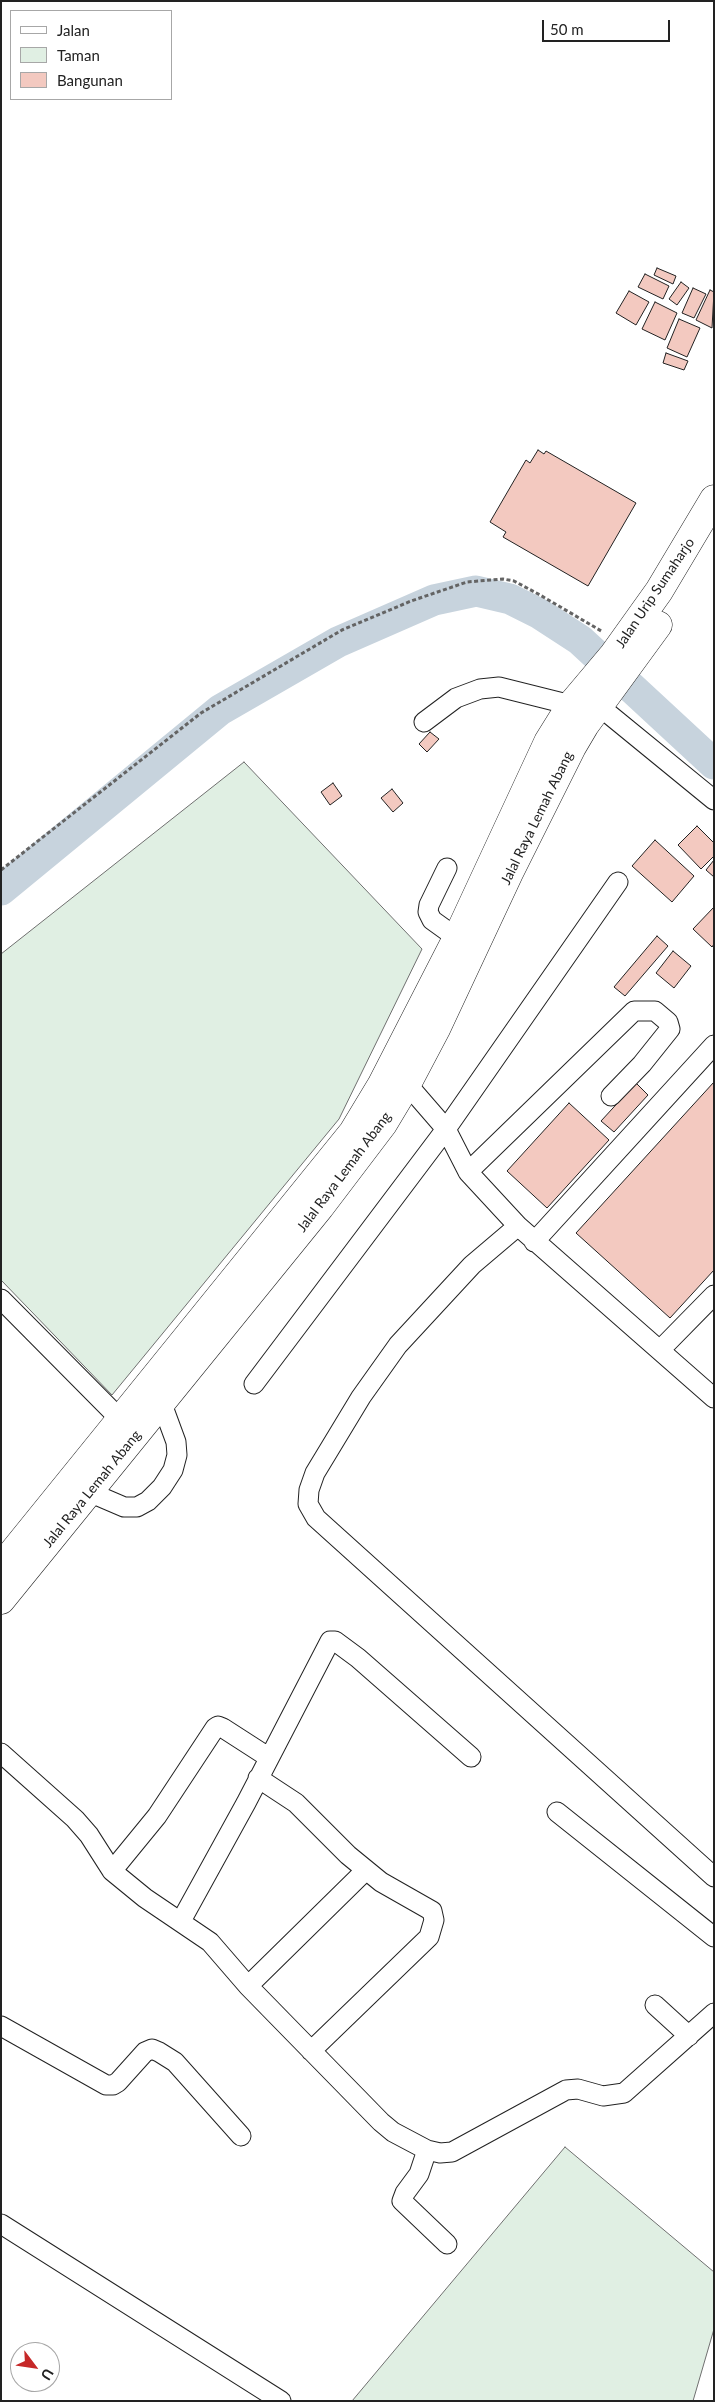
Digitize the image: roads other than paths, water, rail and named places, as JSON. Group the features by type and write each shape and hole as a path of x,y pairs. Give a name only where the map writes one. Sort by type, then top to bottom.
{"highway":[{"name":"Jalan Urip Sumaharjo","path":"623,658 659,592 714,499"},
{"name":"Jalan Urip Sumaharjo","path":"599,694 623,658 714,537"},
{"name":"Jalal Raya Lemah Abang","path":"1,1567 353,1132 382,1084 457,938 525,787 548,742 571,705 599,694"},
{"name":"Jalal Raya Lemah Abang","path":"1,1600 162,1404 344,1176 383,1124 436,1029 509,873 599,694"}],"street":[{"path":"424,722 456,698 480,689 499,687 571,705"},
{"path":"599,694 714,800"},
{"path":"447,868 428,912 432,920 457,938"},
{"path":"254,1384 446,1129 618,882"},
{"path":"468,1172 634,1011 655,1011 668,1022 670,1029 642,1064 611,1096"},
{"path":"534,1242 714,1045"},
{"path":"407,1084 446,1129 468,1172 518,1226 714,1398"},
{"path":"518,1226 472,1265 398,1344 360,1397 315,1473 309,1490 308,1504 316,1518 714,1876"},
{"path":"660,1350 714,1295"},
{"path":"1,1299 121,1420"},
{"path":"89,1492 124,1507 137,1507 148,1501 162,1487 174,1470 177,1455 176,1442 162,1404"},
{"path":"181,1921 258,1778 317,1662 328,1643 332,1640 358,1658 471,1757"},
{"path":"112,1871 157,1816 215,1728 218,1726 222,1728 268,1757"},
{"path":"1,1753 75,1819 89,1835 112,1871 145,1898 210,1942 248,1986 393,2132 427,2150 440,2153 452,2152 566,2090 578,2089 602,2096 624,2093 714,2013"},
{"path":"258,1778 296,1803 348,1855 381,1882 432,1912 434,1920 429,1937 364,2002 311,2051"},
{"path":"557,1812 714,1937"},
{"path":"248,1986 366,1870"},
{"path":"654,2005 689,2036"},
{"path":"1,2026 106,2085 118,2082 145,2052 152,2049 159,2052 175,2062 241,2136"},
{"path":"427,2150 419,2174 405,2193 402,2201 447,2244"},
{"path":"1,2224 281,2401"}],"waterway":[{"path":"1,890 220,710 338,642 434,600 476,591 510,599 540,614 580,640 714,764"}]}
